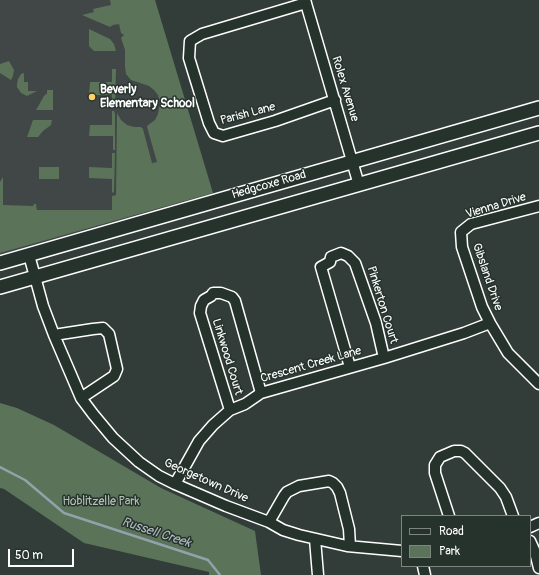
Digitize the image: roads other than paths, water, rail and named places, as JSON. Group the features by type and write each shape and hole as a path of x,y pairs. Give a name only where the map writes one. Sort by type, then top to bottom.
{"main road":[{"name":"Hedgcoxe Road","path":"0,263 539,108"},
{"name":"Hedgcoxe Road","path":"0,287 539,134"}],"street":[{"name":"Parish Lane","path":"305,2 202,34 190,41 189,58 208,123 214,133 223,136 274,121 334,100"},
{"name":"Rolex Avenue","path":"305,2 359,185"},
{"name":"Vienna Drive","path":"461,232 471,224 539,206"},
{"name":"Gibsland Drive","path":"461,232 462,246 482,307 508,352 539,384"},
{"name":"Pinkerton Court","path":"350,367 321,267 330,262 331,257 341,253 348,256 355,263 376,323 384,358"},
{"name":"Georgetown Drive","path":"29,255 43,306 54,336 81,398 113,438 139,462 159,476 175,484 226,506 269,522 283,530 347,546 401,551"},
{"name":"Linkwood Court","path":"230,410 200,313 204,300 213,293 222,293 232,297 235,301 261,393"},
{"name":"Crescent Creek Lane","path":"175,484 200,441 213,425 230,410 245,404 261,393 384,358 464,333 490,322"},
{"path":"54,336 70,332 103,328 109,334 118,369 114,376 81,398"},
{"path":"449,515 435,473 434,465 440,458 454,451 461,451 465,453 500,488 506,497 513,515"},
{"path":"269,522 287,492 299,486 329,481 337,487 340,493 349,529 350,546"},
{"path":"315,539 318,575"},
{"path":"531,543 539,568"}],"waterway":[{"name":"Russell Creek","path":"0,467 25,480 64,513 208,560 220,575"}],"place":[{"name":"Beverly Elementary School","path":"92,97"}],"park label":[{"name":"Hoblitzelle Park","path":"101,502"}]}
